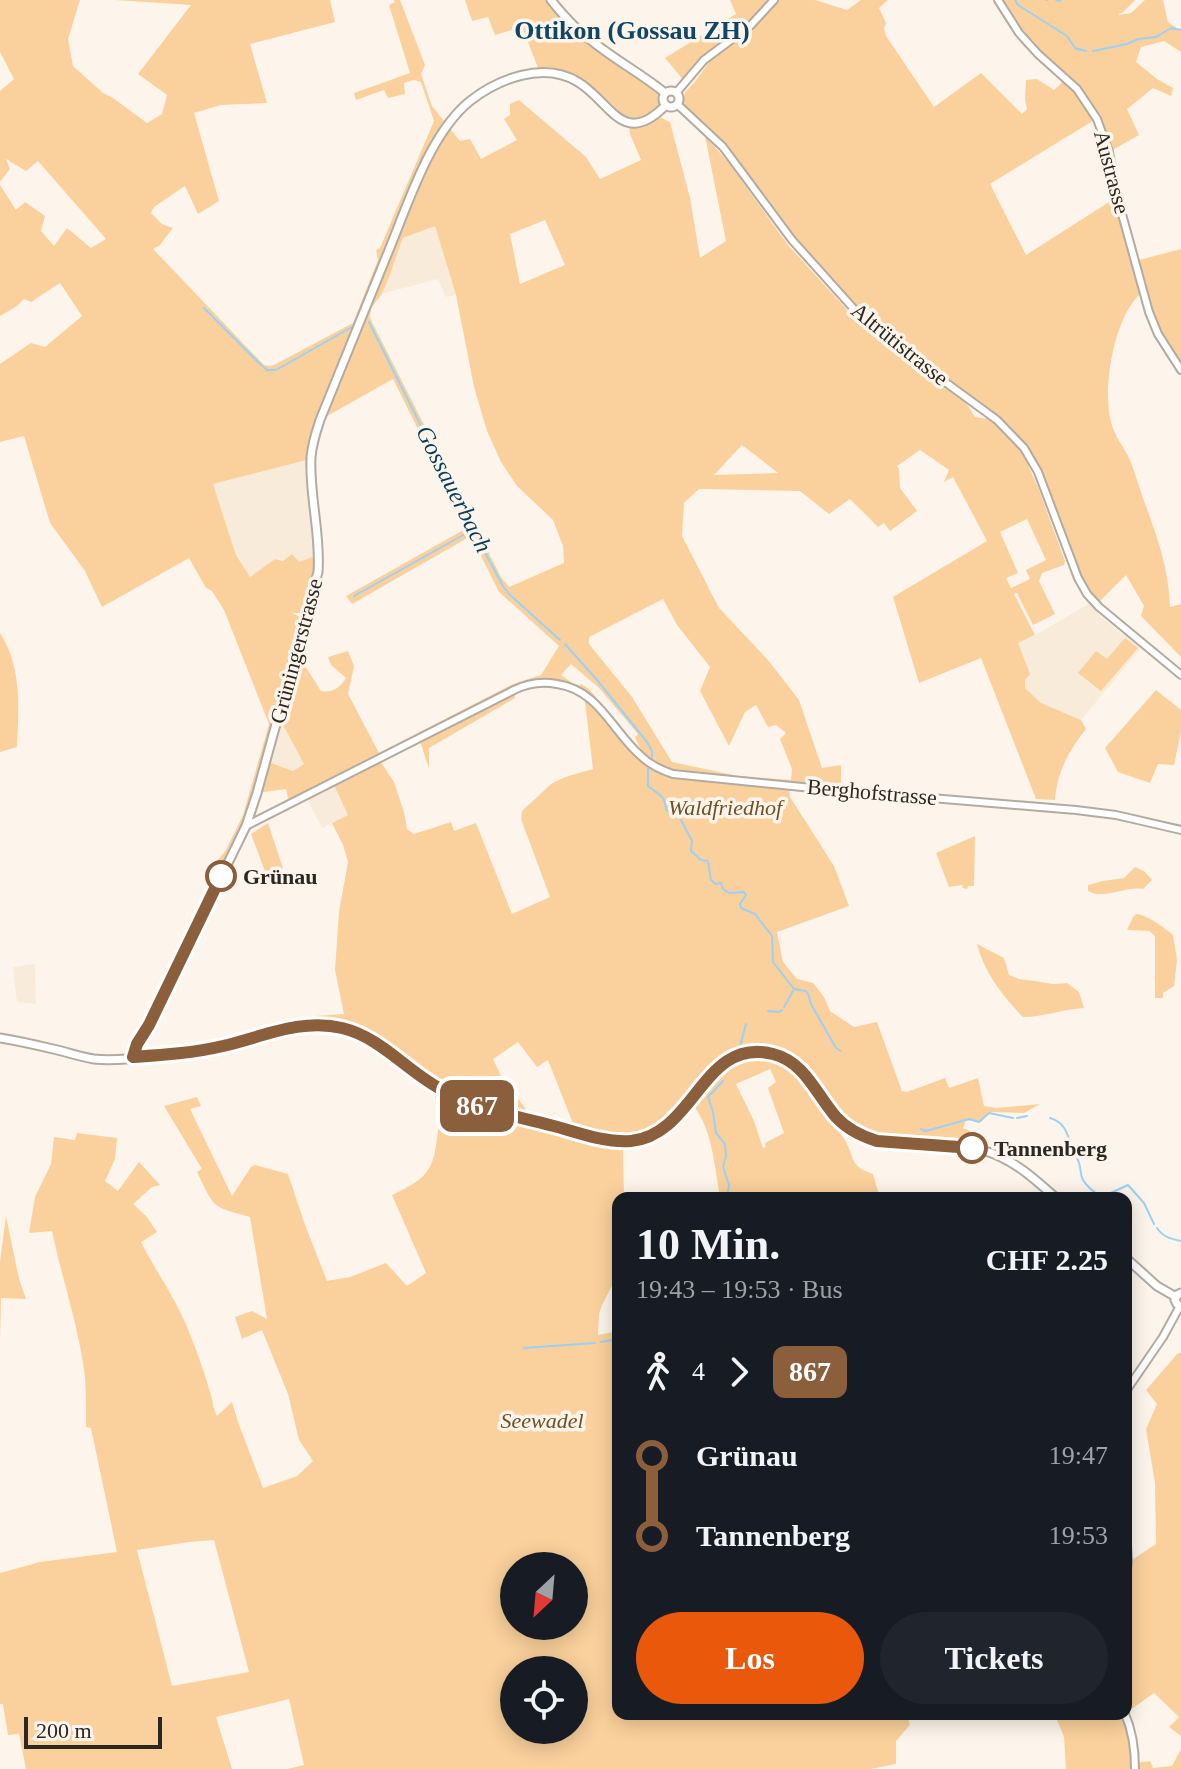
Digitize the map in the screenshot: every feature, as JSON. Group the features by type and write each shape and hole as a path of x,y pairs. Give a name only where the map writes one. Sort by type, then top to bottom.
{"main road":[{"path":"551,0 591,41 665,93"},
{"name":"Grüningerstrasse","path":"133,1057 246,826 318,572 318,536 311,481 313,440 407,205 440,138 458,112 476,97 504,81 533,74 549,73 573,79 617,118 627,123 642,122 666,105"},
{"path":"665,93 676,93 679,99 677,104 666,105 663,98 665,93"},
{"path":"0,1038 91,1059 223,1046 290,1028 334,1026 365,1036 423,1078 473,1104 597,1138 623,1141 643,1139 668,1127 705,1081 727,1061 744,1053 765,1052 792,1063 814,1085 835,1116 854,1132 877,1141 954,1145 985,1151 1015,1165 1049,1192"},
{"path":"1132,1263 1157,1286 1178,1295 1176,1302 1180,1306"}],"street":[{"path":"676,93 704,60 751,25 774,0"},
{"name":"Austrasse","path":"998,0 1019,33 1077,89 1097,119 1109,152 1117,196 1149,312 1158,334 1181,370"},
{"name":"Altrütistrasse","path":"677,104 723,147 798,247 862,318 996,418 1014,436 1038,472 1078,578 1092,600 1181,675"},
{"name":"Berghofstrasse","path":"246,826 514,690 547,683 584,693 641,756 673,774 1076,810 1116,815 1181,830"},
{"path":"1132,1382 1180,1306"},
{"path":"1128,1720 1135,1749 1135,1769"}],"shaded area":[{"path":"435,226 456,295 446,297 438,279 381,294 403,238"},
{"path":"311,459 319,555 299,562 275,559 250,577 236,555 213,484"},
{"path":"1090,603 1101,617 1141,648 1081,720 1041,703 1025,688 1018,643"},
{"path":"277,722 283,725 304,764 293,771 266,761"},
{"path":"333,782 348,815 322,828 308,801 310,794"},
{"path":"35,964 36,1004 17,1002 13,967"}],"green space":[{"path":"0,0 80,0 68,39 73,66 103,93 147,123 162,114 167,95 138,74 191,5 115,0 330,0 335,22 250,44 267,103 221,105 194,113 219,201 198,214 185,186 154,207 151,213 162,224 173,228 153,249 264,365 269,366 353,323 378,260 376,250 380,248 434,121 421,82 414,80 404,83 405,94 388,98 384,90 356,100 354,93 410,73 389,5 394,0 400,0 425,65 421,74 432,106 460,141 470,139 481,159 517,140 504,119 510,115 510,104 519,100 586,157 600,179 641,160 629,124 578,82 540,73 522,27 495,35 488,17 472,21 465,0 551,0 576,28 665,93 664,103 655,115 670,122 690,198 700,258 726,241 705,136 728,162 788,245 851,314 875,337 966,403 975,417 992,422 1023,454 1065,561 1064,565 1042,573 1039,581 1055,614 1033,625 1017,593 1014,594 1035,635 1018,643 1030,674 1025,680 1025,688 1041,703 1081,720 1086,729 1065,762 1055,800 1036,799 981,658 919,683 893,597 987,541 953,477 944,482 949,470 920,450 897,466 900,488 917,511 890,531 884,523 878,527 850,499 829,514 800,491 699,489 684,503 682,536 719,608 768,660 799,700 822,768 841,765 841,790 789,786 790,797 834,866 849,906 777,932 783,962 797,979 813,983 830,1011 854,1027 877,1022 902,1091 907,1092 945,1078 949,1088 978,1078 984,1106 996,1108 1040,1104 1024,1113 990,1112 981,1122 966,1120 963,1128 970,1131 966,1142 914,1139 877,1141 834,1116 831,1123 848,1145 856,1164 873,1174 878,1192 719,1192 705,1126 694,1106 679,1123 655,1140 623,1147 624,1192 612,1192 612,1286 599,1314 598,1335 612,1332 612,1720 909,1720 910,1725 896,1741 896,1764 871,1769 287,1769 304,1765 289,1699 216,1717 232,1769 26,1769 19,1734 8,1735 3,1704 0,1704 0,1573 40,1562 117,1552 91,1428 86,1427 82,1358 52,1231 29,1233 35,1197 51,1164 54,1137 75,1140 77,1133 117,1138 115,1159 105,1181 118,1191 139,1162 160,1185 152,1187 133,1204 157,1232 141,1242 184,1320 217,1416 232,1402 263,1488 297,1476 313,1461 299,1440 288,1394 262,1330 242,1339 235,1317 252,1311 267,1319 250,1217 221,1208 211,1200 197,1172 202,1169 164,1106 197,1097 201,1106 190,1109 232,1196 255,1165 288,1174 327,1281 350,1277 386,1263 407,1286 426,1273 392,1195 417,1182 429,1168 442,1119 434,1093 364,1042 333,1031 291,1033 290,1028 316,1025 316,1016 344,1014 335,970 339,912 348,862 332,823 348,815 333,783 289,804 286,789 257,793 216,886 211,884 209,871 226,850 243,815 269,724 224,610 212,591 206,588 189,558 102,607 85,571 50,523 24,436 0,442 0,364 31,343 45,347 82,316 60,283 31,302 24,299 0,316 0,185 16,210 25,202 45,216 41,231 54,246 67,228 91,248 106,239 38,161 26,171 6,159 10,169 0,182 0,91 14,79 0,52","holes":["545,220 565,265 520,284 510,234","435,226 456,295 474,387 487,431 501,462 517,486 553,520 563,546 564,563 509,587 501,577 370,318 403,238","393,379 467,528 346,596 352,604 471,536 499,592 559,646 541,675 513,684 379,753 348,694 354,666 348,651 328,657 331,665 346,678 329,691 321,691 305,666 292,663 304,619 292,613 301,613 313,579 315,556 299,562 292,554 283,561 275,559 250,577 236,555 213,484 311,459 320,420","742,445 778,473 714,475","1027,519 1046,560 1026,570 1030,579 1011,588 1006,578 1018,573 1000,532","663,599 677,625 710,667 700,691 729,746 745,712 756,705 768,727 776,725 786,733 780,739 792,769 791,780 738,776 672,762 632,697 589,644 589,637","571,664 599,688 638,734 635,737 641,750 589,689 581,684 578,687 561,675","547,683 584,694 593,769 551,784 522,811 521,819 550,897 512,914 476,823 454,831 451,822 414,834 407,829 394,782 379,759 419,738 429,769 429,748 515,698 514,689","277,722 283,725 304,764 293,771 266,761","518,1042 537,1067 548,1060 574,1126 534,1120 501,1076 493,1059","770,1069 776,1082 768,1088 784,1133 765,1143 766,1147 763,1148 736,1084","214,1540 249,1672 172,1686 137,1550"]},
{"path":"730,0 815,0 847,10 861,0 888,0 879,8 886,23 886,36 934,107 981,73 1022,114 1027,109 1026,80 1037,79 1054,90 1066,79 1025,39 999,2 1135,0 1119,15 1131,13 1145,0 1163,0 1168,22 1181,31 1181,52 1164,41 1141,47 1136,62 1173,88 1171,96 1153,88 1127,109 1139,135 1109,152 1096,119 990,184 1026,255 1117,197 1135,261 1181,249 1181,370 1162,340 1142,293 1131,305 1117,336 1108,391 1112,427 1130,460 1162,553 1170,607 1181,604 1181,657 1141,616 1144,606 1126,575 1096,605 1087,594 1050,498 1014,436 885,338 825,278 685,107 685,92 712,58 732,42 719,47 685,82 665,58 736,14"},
{"path":"0,633 16,674 18,703 17,747 0,752"},
{"path":"1125,638 1138,648 1101,691 1078,673 1096,651 1107,659"},
{"path":"1156,690 1181,710 1181,732 1174,765 1158,764 1150,783 1118,772 1105,748"},
{"path":"268,823 283,868 266,874 251,834"},
{"path":"975,836 974,886 967,889 962,885 949,887 936,853"},
{"path":"1135,867 1152,880 1143,889 1108,894 1088,891 1088,885 1124,878"},
{"path":"1136,914 1150,919 1173,935 1177,960 1174,986 1163,993 1163,998 1155,998 1155,936 1149,931 1127,930"},
{"path":"977,944 1004,958 1009,975 1053,984 1067,983 1079,992 1084,1008 1023,1017 995,984"},
{"path":"6,1216 26,1299 1,1298 0,1340 0,1262"},
{"path":"1181,1353 1181,1736 1169,1727 1179,1717 1154,1693 1132,1709 1132,1560 1156,1544 1155,1483 1146,1429 1157,1404 1146,1390"},
{"path":"1057,1720 1126,1720 1135,1763 1150,1761 1153,1768 1172,1766 1181,1749 1181,1769 1066,1769 1064,1737"}],"waterway":[{"path":"1015,0 1018,5 1067,36 1075,48 1086,51"},
{"path":"1056,0 1060,1"},
{"path":"1093,51 1156,37 1171,28 1181,30"},
{"name":"Gossauerbach","path":"204,308 267,370 276,370 352,327"},
{"name":"Gossauerbach","path":"369,322 503,586 560,640"},
{"path":"354,596 465,534"},
{"name":"Gossauerbach","path":"565,644 647,742 652,759"},
{"name":"Gossauerbach","path":"648,768 648,786 663,798 666,810 680,818 692,841 691,851 701,860 708,861 711,880 716,884 721,883 729,893 744,892 746,895 741,908 755,914 772,936 773,962 794,989 806,991 836,1048 841,1051"},
{"path":"784,1007 793,991"},
{"path":"768,1011 782,1010"},
{"path":"740,1046 746,1024"},
{"path":"723,1081 708,1097 716,1133 725,1144 723,1167 729,1185 728,1192"},
{"name":"Gossauerbach","path":"921,1129 926,1131 969,1119 979,1122 989,1113 1013,1118"},
{"name":"Gossauerbach","path":"1017,1118 1027,1116"},
{"name":"Gossauerbach","path":"1050,1118 1064,1128 1082,1178 1095,1192"},
{"name":"Gossauerbach","path":"1113,1192 1128,1185 1144,1203 1154,1224"},
{"name":"Gossauerbach","path":"1157,1228 1162,1234 1181,1241"},
{"path":"601,1342 612,1340"},
{"path":"524,1348 595,1343"}],"bus line":[{"name":"867","path":"221,876 133,1057 223,1046 290,1028 334,1026 365,1036 440,1089 473,1104 597,1138 632,1141 653,1136 668,1127 719,1066 744,1053 765,1052 782,1057 806,1075 835,1116 864,1137 877,1141 972,1148"}],"place":[{"name":"Grünau","path":"221,876"},
{"name":"Tannenberg","path":"972,1148"}],"district":[{"name":"Ottikon (Gossau ZH)","path":"632,30"}],"park label":[{"name":"Waldfriedhof","path":"725,807"},
{"name":"Seewadel","path":"542,1420"}]}
